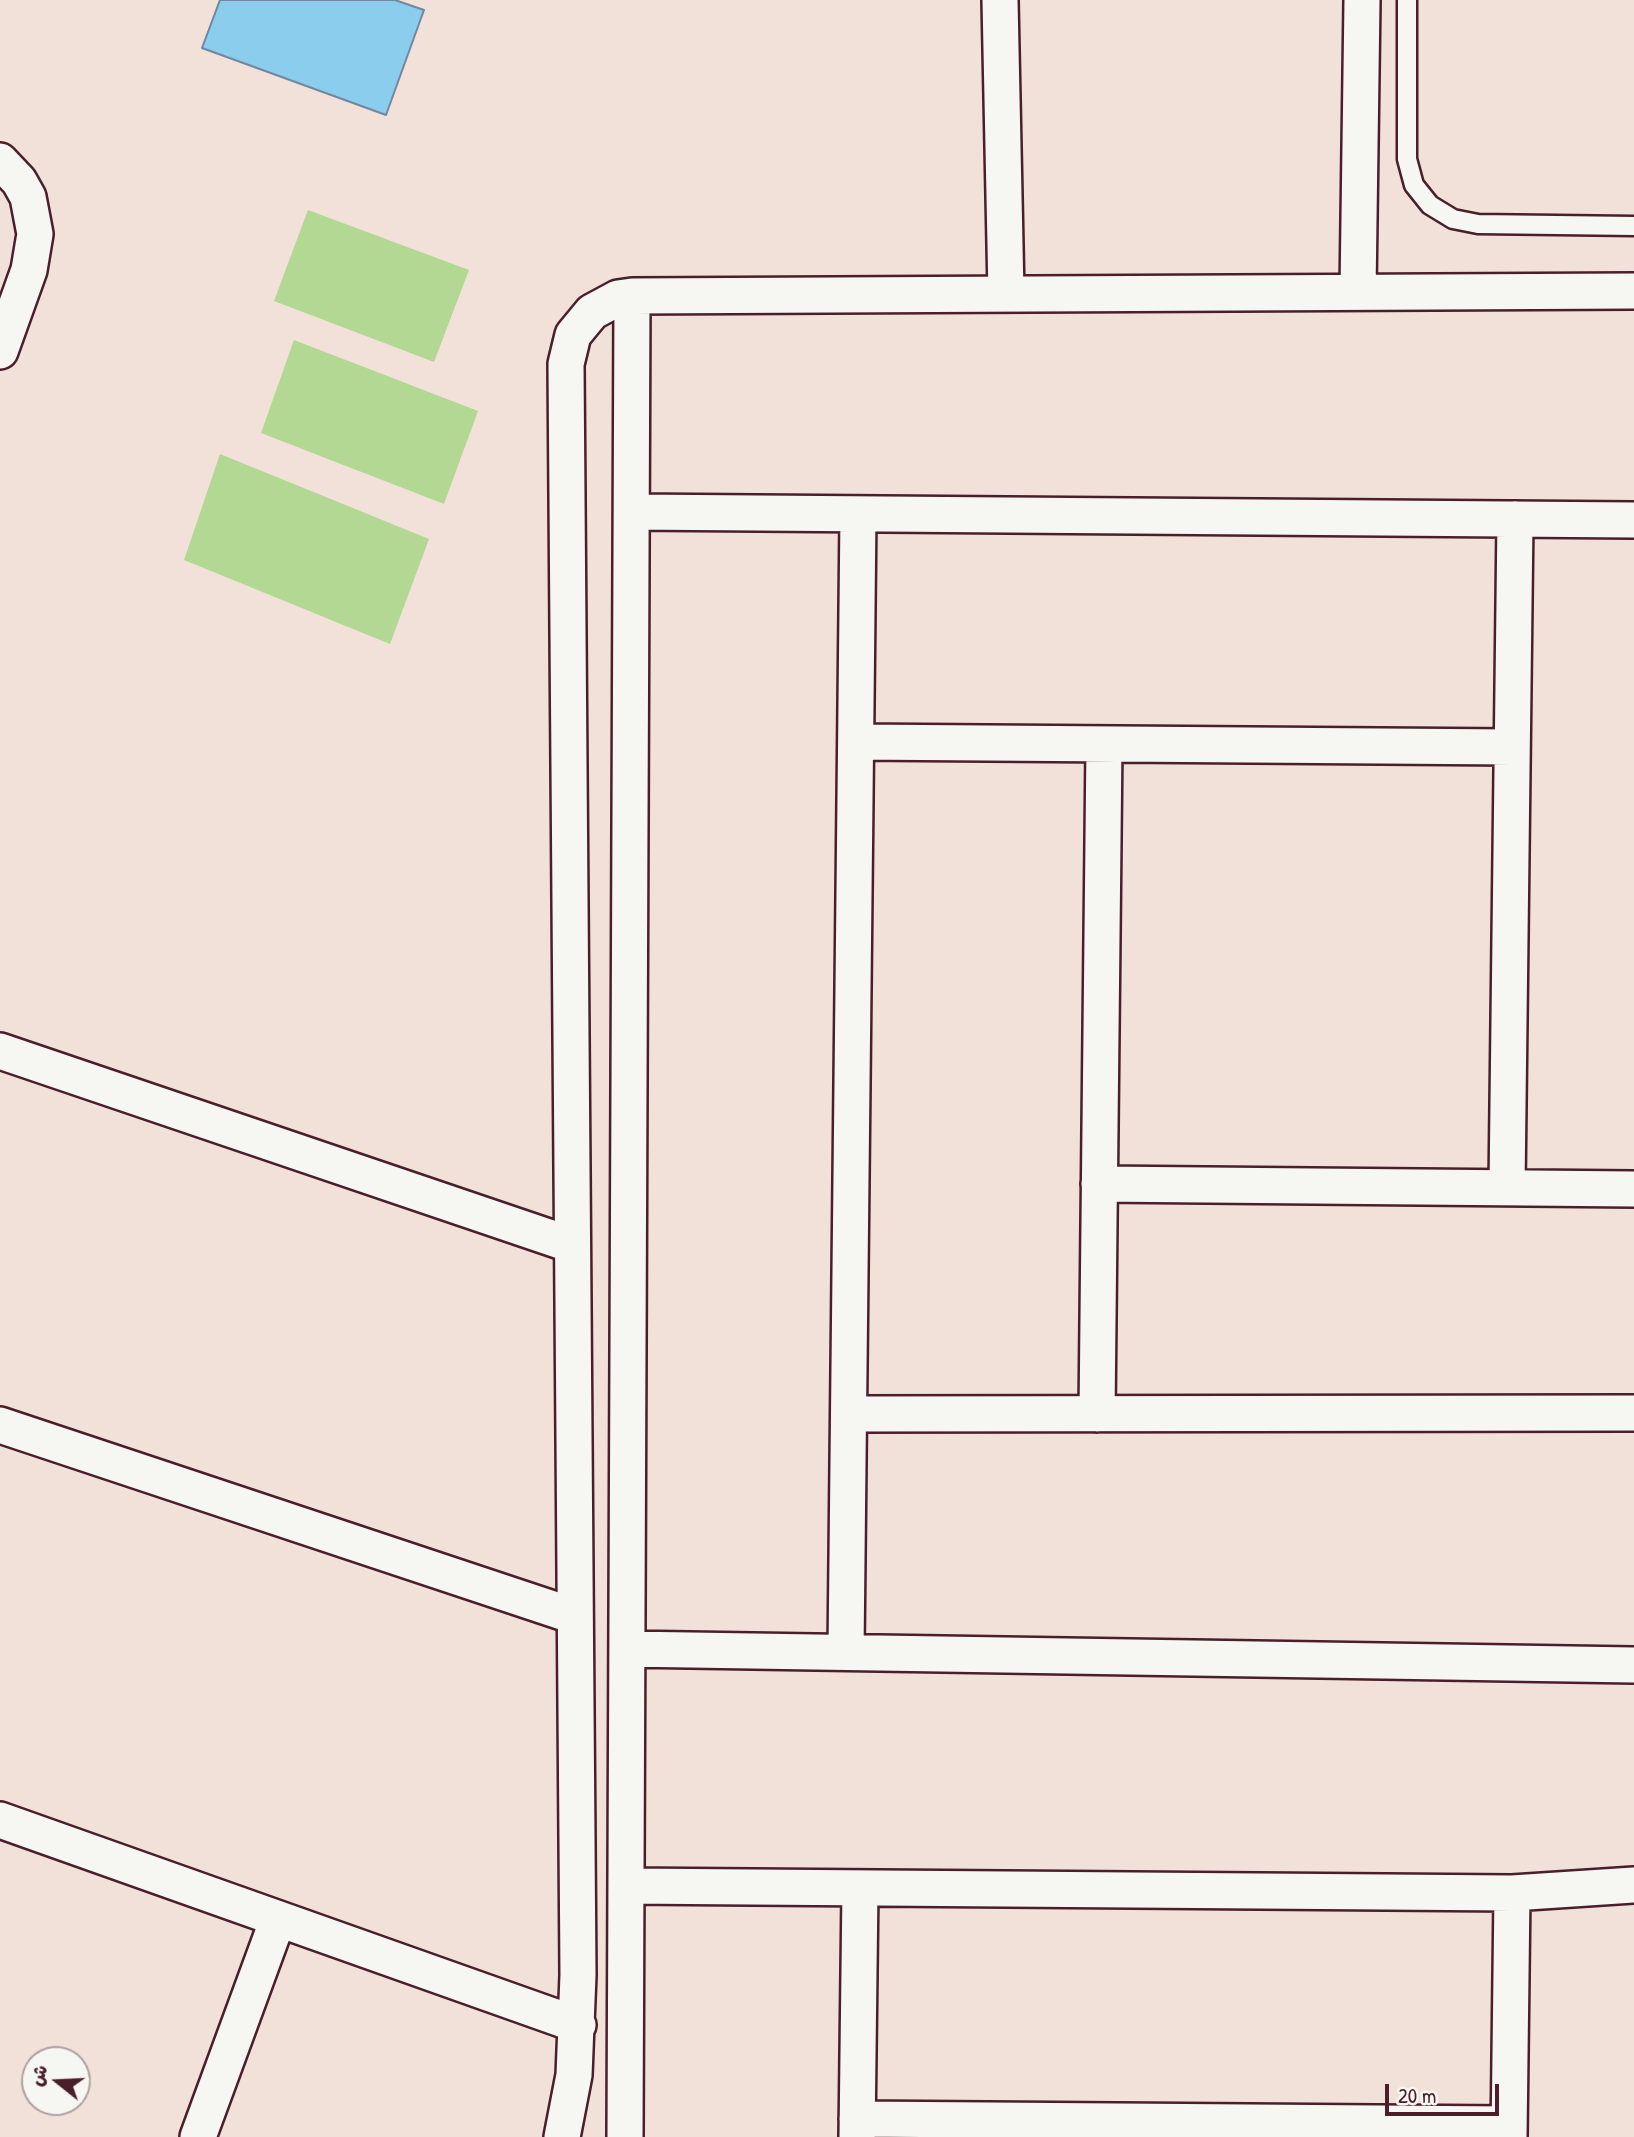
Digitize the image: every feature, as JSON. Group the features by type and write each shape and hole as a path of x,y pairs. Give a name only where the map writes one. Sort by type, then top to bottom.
{"street":[{"path":"1000,0 1006,294"},
{"path":"1358,292 1362,0"},
{"path":"0,161 19,181 28,197 35,234 29,270 0,351"},
{"path":"562,2137 574,2075 578,2025 566,364 573,335 592,312 618,298 632,296 1634,291"},
{"path":"625,2137 632,296"},
{"path":"632,512 1634,520"},
{"path":"846,1652 858,514"},
{"path":"1507,1188 1514,519"},
{"path":"856,742 1512,747"},
{"path":"1097,1415 1104,744"},
{"path":"0,1051 572,1245"},
{"path":"1099,1185 1634,1189"},
{"path":"849,1415 1634,1413"},
{"path":"0,1425 574,1616"},
{"path":"627,1648 1634,1665"},
{"path":"0,1820 578,2025"},
{"path":"626,1886 1512,1893 1634,1885"},
{"path":"860,1888 857,2128 1509,2131 1512,1893"},
{"path":"198,2137 278,1919"}],"lane":[{"path":"1407,0 1407,159 1414,185 1430,205 1441,214 1466,223 1634,226"}],"green space":[{"path":"308,210 469,270 434,362 274,301"},
{"path":"294,340 478,411 444,504 261,433"},
{"path":"220,454 429,539 390,644 184,560"}],"water":[{"path":"220,0 395,0 424,10 386,115 202,48"}]}
